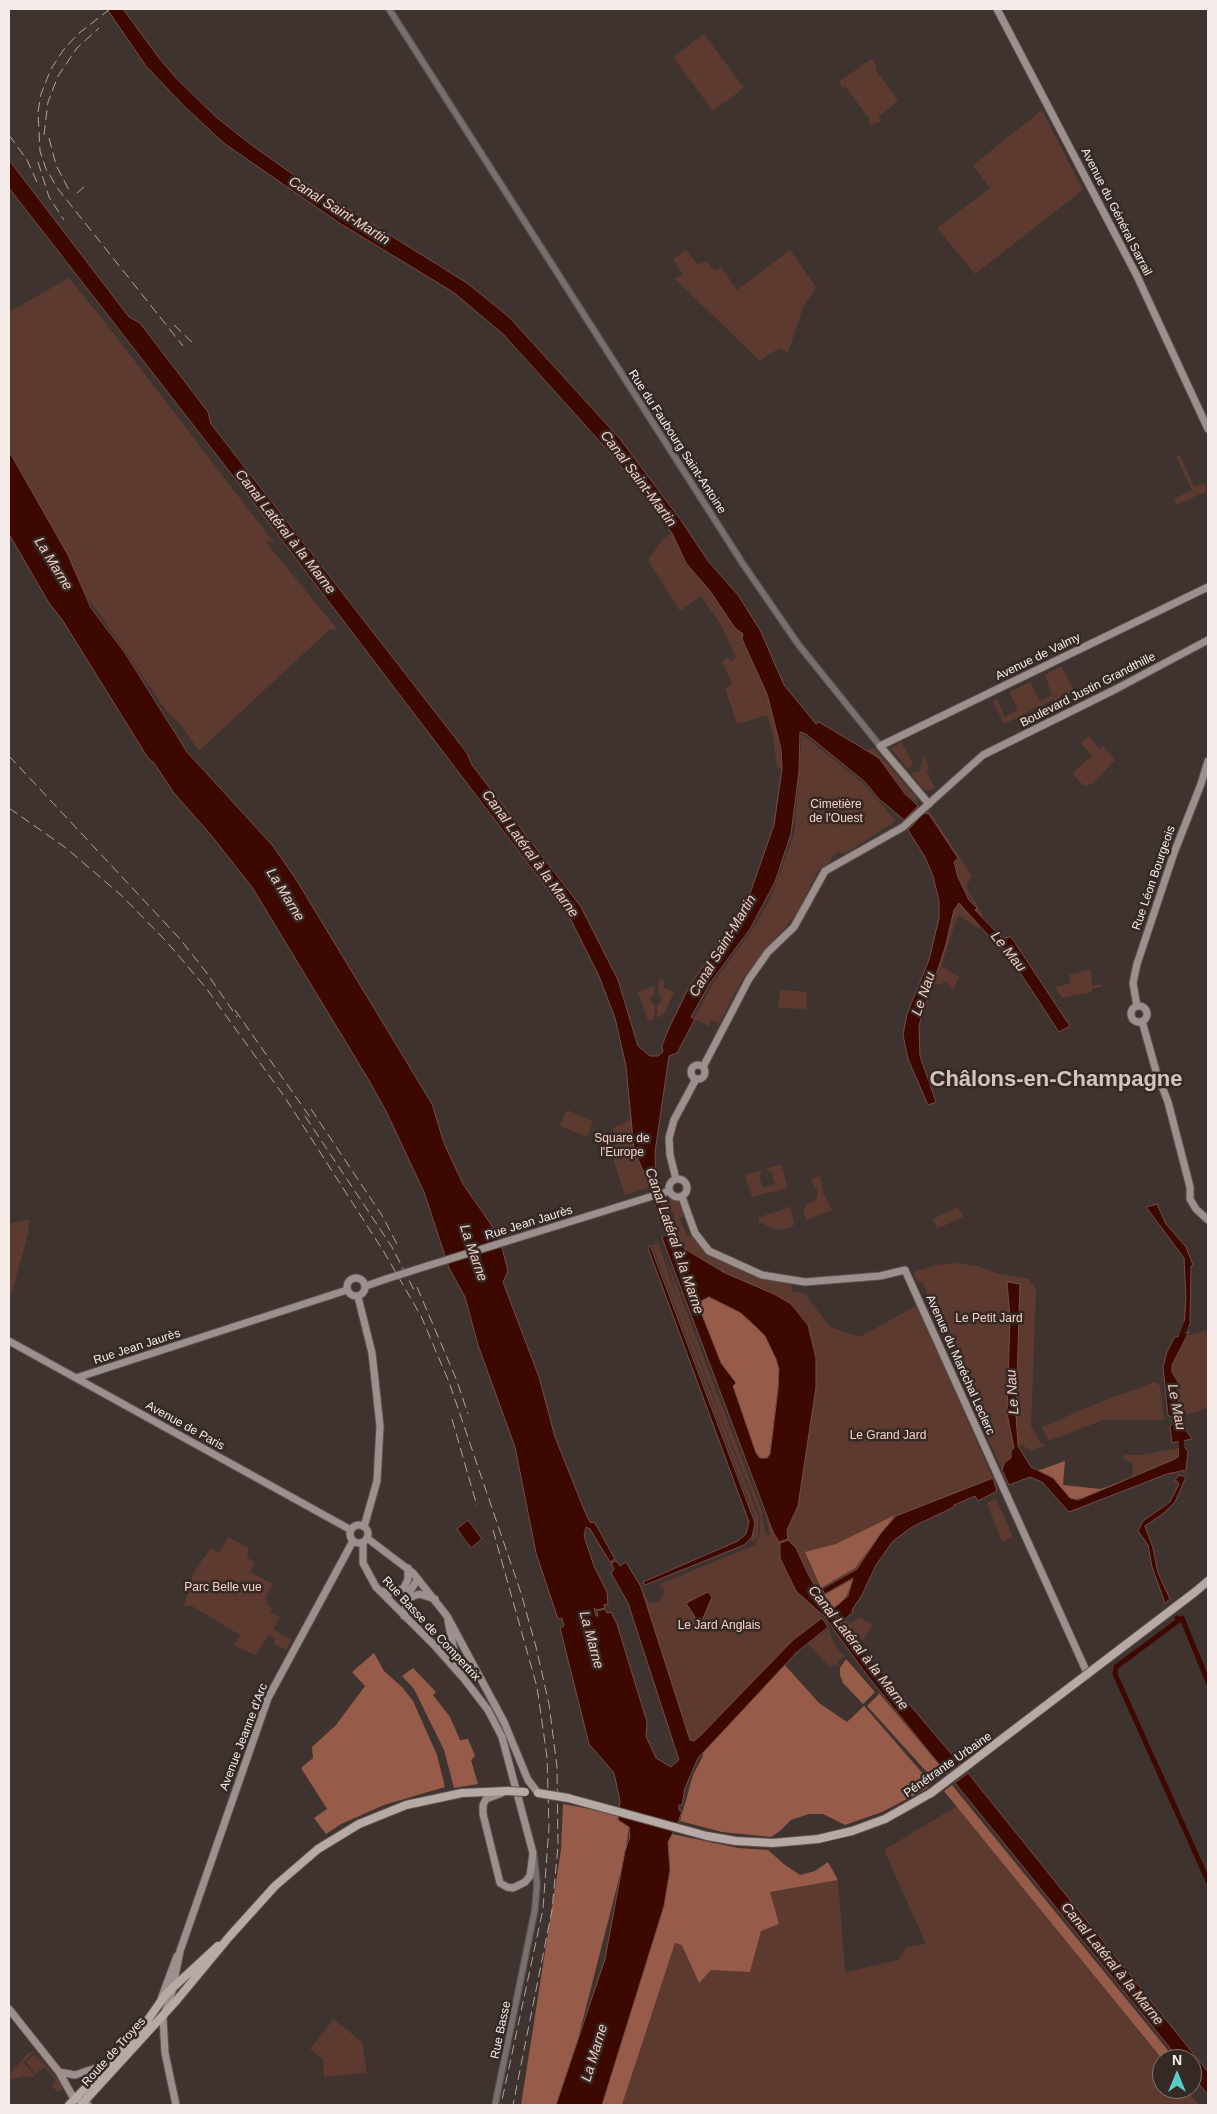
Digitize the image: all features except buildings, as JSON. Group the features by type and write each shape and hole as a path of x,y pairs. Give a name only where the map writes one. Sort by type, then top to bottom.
{"main road":[{"name":"Avenue du Général Sarrail","path":"998,9 1140,283 1208,429"},
{"name":"Avenue de Valmy","path":"880,746 1208,588"},
{"name":"Boulevard Justin Grandthille","path":"676,1179 670,1154 669,1138 674,1120 696,1079 691,1074 692,1069 696,1066 703,1066 749,979 768,952 794,927 825,870 903,827 977,758 1208,640"},
{"path":"880,746 927,805"},
{"name":"Rue Léon Bourgeois","path":"1137,1006 1134,988 1137,964 1174,852 1208,761"},
{"path":"1137,1006 1143,1007 1146,1011 1146,1016 1142,1021 1137,1021 1132,1016 1132,1011 1137,1006"},
{"path":"1142,1021 1156,1071 1168,1102 1192,1204 1208,1220"},
{"path":"676,1179 685,1181 688,1186 687,1191 682,1196 674,1196 667,1192 671,1182 676,1179"},
{"name":"Rue Jean Jaurès","path":"366,1286 667,1192"},
{"name":"Avenue du Maréchal Leclerc","path":"682,1196 696,1233 709,1251 762,1275 805,1282 880,1276 905,1270 1088,1675"},
{"path":"354,1278 362,1280 366,1286 363,1294 358,1296 350,1295 347,1290 347,1284 354,1278"},
{"name":"Rue Jean Jaurès","path":"76,1378 347,1290"},
{"path":"358,1296 372,1353 380,1426 377,1481 364,1527"},
{"name":"Avenue de Paris","path":"9,1341 352,1530"},
{"path":"365,1540 368,1531 358,1525 352,1530 350,1536 353,1541 365,1540 408,1568 447,1616 504,1722 528,1780 538,1793"},
{"name":"Rue Basse de Compertrix","path":"365,1540 363,1563 366,1572 379,1591 434,1645 488,1710 502,1737 533,1853"},
{"name":"Avenue Jeanne d'Arc","path":"169,1986 268,1698 353,1541"},
{"path":"379,1591 392,1593 404,1588 408,1579 408,1568"},
{"path":"404,1616 406,1599 410,1589 418,1579"},
{"name":"Pénétrante Urbaine","path":"507,1791 538,1793 568,1798 686,1831 747,1842 807,1841 841,1834 873,1824 931,1793 1208,1583"},
{"path":"406,1599 419,1594 435,1599"},
{"path":"447,1616 455,1655 465,1680"},
{"path":"434,1645 443,1644 451,1636"},
{"path":"447,1661 455,1655"},
{"path":"507,1791 489,1798 484,1802 482,1810 500,1883 513,1888 525,1882 530,1876 533,1853"},
{"path":"9,2009 59,2072 81,2104 92,2080 138,2034 160,2003 169,1986 186,1976 229,1937 284,1877 318,1849 349,1830 388,1812 430,1798 468,1792 507,1791"},
{"name":"Route de Troyes","path":"81,2104 214,1958 229,1937"},
{"name":"Avenue Jeanne d'Arc","path":"169,1986 177,1970 180,1951"},
{"path":"177,1970 186,1976"},
{"path":"169,1986 164,2014 165,2053 176,2105"},
{"path":"68,2087 70,2080 78,2075 108,2064"},
{"path":"59,2072 78,2075 92,2080"},
{"path":"92,2080 92,2092"}],"street":[{"name":"Rue du Faubourg Saint-Antoine","path":"389,9 743,564 798,644 880,746"},
{"name":"Rue Basse de Compertrix","path":"526,1959 535,1909 537,1883 533,1853"},
{"name":"Rue Basse","path":"495,2105 526,1959"}],"green space":[{"path":"704,34 744,88 713,111 673,57"},
{"path":"871,59 877,66 875,69 898,101 878,117 881,121 872,125 868,122 870,120 845,86 842,87 839,82"},
{"path":"1042,110 1083,190 975,274 937,228 990,188 973,165"},
{"path":"686,250 698,265 706,261 715,271 721,267 737,290 790,250 816,287 803,308 788,352 779,348 760,361 675,279 683,274 673,259"},
{"path":"69,278 274,543 265,541 337,629 329,630 199,751 181,725 167,712 78,583 9,457 9,312"},
{"path":"1180,456 1194,487 1204,483 1207,491 1176,505 1174,499 1192,490 1176,457"},
{"path":"672,533 686,563 710,591 735,628 743,634 742,639 767,694 778,735 782,768 777,768 773,734 767,715 737,724 725,688 732,684 722,662 727,657 731,661 736,657 721,625 701,596 680,611 648,560 663,539"},
{"path":"1061,666 1075,693 1060,696 1061,699 1056,702 1054,699 1004,724 993,701 997,699 1004,717 1018,710 1009,692 1030,682 1040,701 1052,695 1045,675"},
{"name":"Cimetière de l'Ouest","path":"802,734 864,784 896,821 844,854 839,852 832,857 830,862 819,869 796,915 764,951 742,980 719,1024 712,1020 709,1026 694,1019 713,983 752,930 770,899 794,835"},
{"path":"1089,736 1100,749 1103,746 1115,760 1092,784 1084,786 1072,773 1092,756 1081,743"},
{"path":"901,742 913,764 908,769 891,749"},
{"path":"873,747 917,798 918,804 906,793 885,766 882,773 864,753"},
{"path":"924,756 930,769 926,771 935,788 929,791 924,789 911,774 915,771 919,772"},
{"path":"928,809 972,876 966,887 983,915 981,917 962,886 954,862 958,858 924,813"},
{"path":"959,903 980,926 979,929 958,915 941,966 959,977 953,990 946,982 939,985 933,984 945,948 954,910"},
{"path":"1091,969 1092,986 1101,984 1102,986 1092,989 1092,992 1062,998 1055,987 1071,983 1069,975"},
{"path":"659,979 665,981 663,987 674,992 664,1014 657,1018 657,1006 662,1000 658,993"},
{"path":"654,986 654,993 649,999 655,1006 654,1019 648,1021 638,992"},
{"path":"780,990 807,992 806,1009 778,1008"},
{"path":"567,1110 593,1121 587,1137 560,1126"},
{"name":"Square de l'Europe","path":"632,1119 634,1150 650,1187 625,1195 606,1137 614,1134 613,1128"},
{"path":"781,1164 788,1188 752,1197 745,1175 762,1170 759,1177 763,1188 775,1184 772,1173 766,1169"},
{"path":"820,1176 824,1195 832,1210 806,1220 803,1209 807,1208 806,1204 816,1201 818,1191 810,1180"},
{"name":"Le Grand Jard","path":"670,1199 679,1202 684,1215 679,1219 688,1236 698,1237 704,1246 773,1278 792,1284 792,1291 804,1293 830,1327 860,1337 917,1305 993,1478 896,1516 868,1551 857,1569 817,1590 796,1548 788,1540 787,1530 798,1506 816,1387 808,1325 794,1306 725,1273 685,1248 675,1233 679,1232 672,1211 666,1213 662,1201"},
{"path":"790,1206 794,1224 792,1227 777,1230 759,1222 759,1216 767,1216 767,1213 779,1212 779,1210"},
{"path":"958,1207 963,1217 937,1229 933,1219"},
{"path":"30,1219 28,1224 29,1230 9,1304 9,1224"},
{"path":"658,1243 708,1385 759,1517 758,1536 754,1542 750,1539 755,1531 755,1518 652,1245"},
{"path":"664,1252 763,1514 760,1515 719,1412 679,1302"},
{"name":"Le Petit Jard","path":"957,1263 978,1266 999,1274 1029,1279 1036,1290 1031,1426 1040,1442 1046,1445 1032,1451 1022,1445 1011,1449 1011,1457 1002,1470 985,1431 987,1426 922,1281 918,1282 914,1276 914,1272 935,1265"},
{"path":"1208,1330 1208,1408 1180,1417 1178,1379 1172,1372 1172,1365 1187,1336"},
{"path":"1155,1382 1160,1386 1164,1420 1103,1420 1049,1441 1046,1436 1042,1427 1103,1401"},
{"path":"1179,1448 1178,1457 1175,1459 1111,1485 1132,1476 1133,1463 1124,1460 1124,1455 1142,1455"},
{"path":"996,1499 1013,1537 1002,1542 987,1503"},
{"name":"Le Jard Anglais","path":"760,1516 762,1516 766,1535 770,1535 766,1517 779,1542 780,1558 796,1591 820,1613 822,1618 698,1745 687,1745 636,1589 641,1586 649,1603 659,1602 665,1592 663,1587 659,1586 662,1583 755,1545 760,1533"},
{"name":"Parc Belle vue","path":"228,1537 249,1548 247,1557 255,1563 250,1572 273,1584 265,1598 268,1600 266,1603 272,1608 270,1612 280,1617 273,1629 292,1640 286,1650 274,1644 276,1639 269,1635 255,1655 234,1645 240,1635 192,1606 184,1606 194,1571 211,1548 219,1553"},
{"path":"859,1617 873,1625 863,1640 843,1622 846,1620 850,1624"},
{"path":"829,1628 832,1639 843,1656 836,1666 833,1664 831,1668 808,1644"},
{"path":"957,1806 1153,2049 1152,2099 1194,2099 1199,2105 622,2105 675,1943 682,1944 711,1970 750,1972 770,1892 838,1880 845,1972 898,1960 907,1947 926,1944 884,1850"},
{"path":"332,2018 362,2042 367,2073 324,2077 323,2059 310,2049 330,2024"},
{"path":"33,2051 61,2083 63,2088 58,2092 51,2086 56,2081 45,2067 36,2074 26,2062 33,2055 44,2067 33,2053 23,2062 35,2075 33,2077 23,2076 9,2080 11,2073 27,2054"}],"shaded area":[{"path":"709,1297 741,1313 765,1336 776,1357 779,1369 778,1385 770,1454 767,1458 760,1458 756,1453 733,1386 736,1383 728,1375 721,1363 699,1307 701,1300"},
{"path":"1065,1461 1063,1485 1101,1489 1133,1477 1086,1498 1074,1499 1070,1498 1053,1478 1037,1471"},
{"path":"895,1515 855,1568 821,1588 805,1552 836,1544"},
{"path":"853,1579 847,1595 842,1602 833,1608 824,1595"},
{"path":"374,1653 384,1671 402,1687 413,1701 437,1755 445,1787 384,1805 341,1824 326,1834 314,1818 327,1809 301,1768 313,1758 312,1747 336,1725 365,1686 352,1672"},
{"path":"846,1659 875,1692 863,1704 843,1683 840,1668"},
{"path":"784,1664 819,1703 847,1722 864,1706 931,1783 926,1789 882,1812 845,1825 823,1814 809,1814 791,1820 771,1837 722,1832 680,1821 693,1775 703,1756 702,1749"},
{"path":"413,1668 436,1692 433,1695 450,1717 460,1740 468,1739 475,1756 471,1760 478,1784 454,1788 444,1750 414,1689 402,1676"},
{"path":"880,1693 946,1773 935,1781 867,1706"},
{"path":"952,1785 1167,2049 1154,2049 944,1791"},
{"path":"563,1804 617,1814 629,1827 625,1855 561,2105 521,2105 561,1850"},
{"path":"672,1834 738,1848 768,1850 800,1875 815,1871 828,1862 838,1880 770,1892 779,1924 761,1931 750,1972 711,1970 699,1983 682,1945 675,1943 622,2105 602,2105 664,1906 670,1870 668,1842"}],"water":[{"name":"Canal Saint-Martin","path":"107,9 123,9 176,78 216,117 250,144 298,178 467,283 509,317 620,439 680,519 708,561 738,595 760,630 784,685 816,724 819,722 879,758 905,794 918,806 904,820 878,798 865,782 806,734 800,732 799,772 791,834 775,882 750,929 710,983 691,1017 695,1019 677,1053 669,1056 655,1152 656,1187 651,1189 634,1150 626,1066 615,1018 599,976 571,920 250,498 9,188 9,160 129,317 140,323 208,412 211,424 467,753 472,765 581,907 618,980 638,1046 650,1056 658,1056 663,1052 662,1046 668,1030 688,989 748,899 774,825 782,769 781,749 767,694 742,639 743,634 735,628 710,591 686,563 672,533 612,455 503,334 453,292 341,224 225,144 185,107 146,66"},
{"name":"La Marne","path":"9,451 68,555 91,608 125,653 187,752 273,846 297,881 432,1104 444,1143 463,1184 499,1236 508,1271 503,1282 539,1377 555,1437 585,1512 590,1522 595,1523 615,1559 610,1562 590,1529 586,1527 584,1536 594,1566 607,1592 608,1604 604,1605 605,1608 597,1610 594,1608 596,1616 598,1616 597,1611 605,1609 607,1613 611,1612 617,1624 647,1722 646,1736 656,1758 671,1767 679,1760 628,1603 611,1573 614,1569 611,1563 616,1561 620,1566 626,1562 641,1587 690,1740 694,1741 700,1736 793,1640 822,1618 828,1627 796,1653 698,1758 685,1788 682,1805 679,1805 679,1810 682,1811 678,1823 668,1842 670,1870 664,1906 602,2105 556,2105 605,1959 625,1851 630,1837 629,1827 618,1820 620,1801 614,1773 589,1744 560,1628 564,1626 562,1618 558,1619 536,1553 515,1447 478,1345 465,1297 449,1268 424,1192 386,1111 367,1077 252,887 211,835 174,793 154,763 148,758 63,621 49,603 9,534"},
{"name":"Le Nau","path":"924,813 929,814 958,858 954,862 958,877 969,900 977,908 975,910 1002,938 1011,937 1070,1026 1059,1032 1002,945 996,944 959,903 954,910 945,948 919,1025 920,1056 936,1102 928,1105 908,1059 903,1035 907,1014 929,960 939,918 939,901 933,876 925,857 908,830"},
{"path":"660,1201 670,1235 675,1234 685,1249 725,1273 774,1294 791,1304 808,1325 816,1358 816,1387 798,1506 787,1530 788,1539 779,1542 773,1532 664,1243 662,1237 667,1235 655,1203","holes":["709,1297 741,1313 765,1336 779,1369 770,1454 767,1458 760,1458 756,1453 733,1386 736,1383 721,1363 699,1307 701,1301"]},
{"path":"1157,1204 1166,1224 1186,1247 1193,1265 1191,1266 1190,1325 1184,1327 1186,1297 1184,1258 1146,1207"},
{"path":"650,1245 755,1523 752,1537 744,1545 645,1585 643,1582 738,1541 746,1534 749,1522 648,1248"},
{"name":"Le Nau","path":"1007,1282 1020,1284 1016,1413 1018,1446 1031,1467 1053,1478 1070,1498 1078,1500 1175,1459 1178,1457 1179,1448 1184,1447 1188,1451 1186,1470 1167,1474 1069,1512 1042,1482 1030,1477 1009,1485 1002,1470 1005,1462 1011,1458 1011,1450 1014,1448 1007,1413 1010,1317"},
{"path":"1189,1332 1172,1365 1172,1372 1178,1382 1180,1417 1175,1419 1168,1415 1163,1367 1167,1352 1174,1338"},
{"path":"1175,1422 1181,1423 1192,1439 1172,1443 1170,1426"},
{"path":"1179,1475 1186,1477 1175,1502 1164,1513 1145,1526 1153,1548 1158,1573 1170,1599 1165,1603 1152,1567 1148,1545 1138,1531 1143,1521 1170,1502 1179,1484 1177,1481 1174,1481"},
{"path":"993,1478 997,1491 978,1501 975,1496 954,1505 954,1507 912,1527 893,1541 876,1565 862,1595 852,1610 853,1612 844,1620 841,1619 833,1609 848,1596 853,1578 825,1594 822,1589 857,1569 881,1533 896,1516"},
{"path":"468,1520 482,1539 471,1548 457,1529"},
{"path":"788,1540 796,1548 809,1576 829,1610 960,1764 947,1774 867,1675 824,1616 796,1591 780,1558 780,1543"},
{"path":"708,1592 712,1597 700,1625 686,1603"},
{"path":"968,1773 1190,2049 1171,2049 955,1783"},
{"path":"1202,2065 1208,2072 1208,2095 1202,2088"}],"waterway":[{"name":"Canal Latéral à la Marne","path":"652,1182 659,1207"},
{"name":"Le Mau","path":"1180,1340 1187,1322"},
{"name":"Le Mau","path":"1181,1435 1182,1454"},
{"name":"Le Mau","path":"1177,1618 1178,1621 1182,1618 1208,1682"},
{"path":"1178,1621 1116,1667 1115,1674 1208,1881"}],"railway":[{"path":"110,9 78,34 64,49 51,69 41,94 38,112 40,151 46,169 58,189 183,346"},
{"path":"44,135 48,102 58,76 77,48 99,28"},
{"path":"9,135 27,160 37,182"},
{"path":"49,138 56,165 70,192"},
{"path":"38,162 49,197 64,220"},
{"path":"77,193 84,187"},
{"path":"174,325 194,344"},
{"path":"9,756 180,939 206,972 237,1017"},
{"path":"9,808 66,848 121,895 166,941 206,988 284,1096 384,1252 421,1316 449,1382 521,1593 549,1704 557,1767 558,1846 552,1910 513,2105"},
{"path":"235,1010 312,1120"},
{"path":"311,1109 383,1217 398,1246"},
{"path":"305,1116 392,1247 416,1294"},
{"path":"417,1287 457,1381 468,1414"},
{"path":"452,1419 477,1506"},
{"path":"493,1530 537,1687 547,1757 549,1827 543,1909 501,2105"}],"district":[{"name":"Châlons-en-Champagne","path":"1056,1080"}]}
